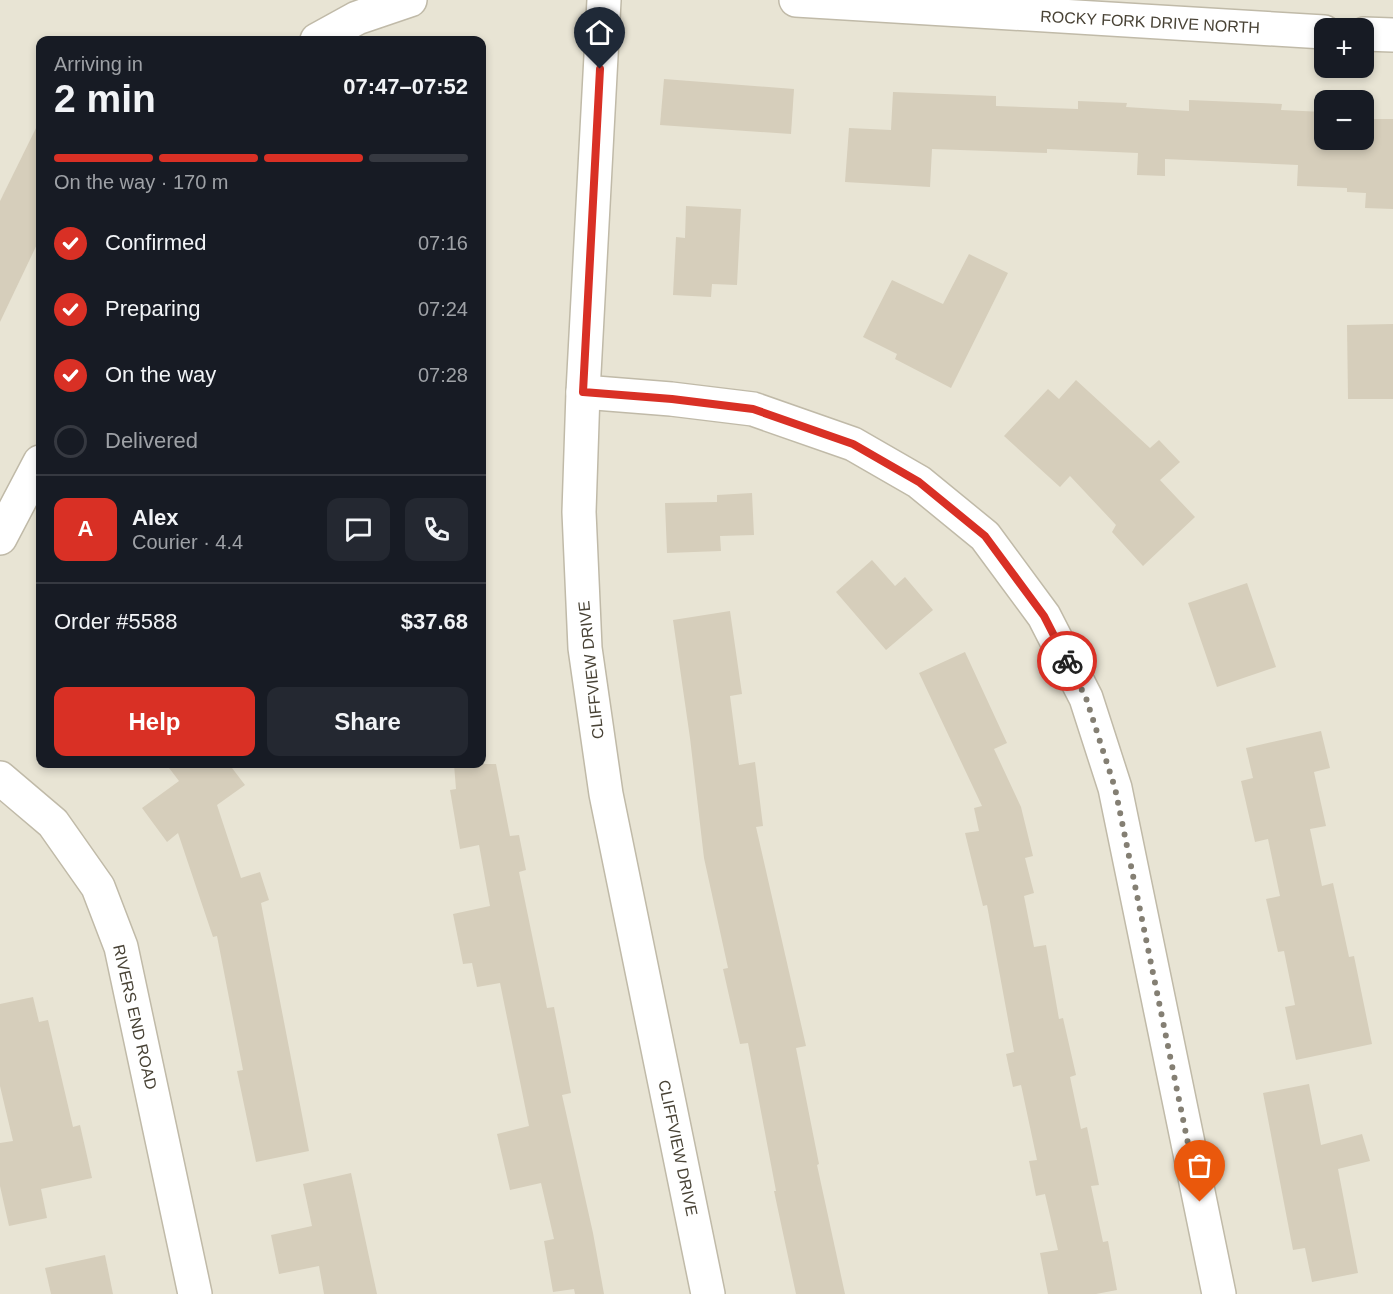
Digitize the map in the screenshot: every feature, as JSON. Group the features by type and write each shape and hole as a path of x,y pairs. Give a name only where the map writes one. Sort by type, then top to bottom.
{"street":[{"path":"324,36 357,18 410,0"},
{"name":"CLIFFVIEW DRIVE","path":"604,0 583,392 579,512 585,648 606,794 708,1294"},
{"name":"ROCKY FORK DRIVE NORTH","path":"796,0 1314,31"},
{"path":"1374,34 1393,35"},
{"path":"583,392 672,399 753,409 853,444 919,482 985,536 1044,616 1086,698 1115,788 1219,1294"},
{"path":"0,538 36,470"},
{"name":"RIVERS END ROAD","path":"0,778 53,824 98,887 118,937 195,1294"}],"shaded area":[{"path":"0,0 1393,0 1393,1294 0,1294"}],"building":[{"path":"664,79 794,89 791,134 660,125"},
{"path":"893,92 996,96 996,106 1078,109 1078,101 1127,103 1126,107 1189,111 1189,100 1282,104 1281,110 1314,112 1314,150 1374,150 1374,119 1393,119 1393,209 1365,208 1366,193 1347,192 1347,188 1297,186 1298,165 1165,159 1165,176 1137,175 1138,153 1047,149 1047,153 932,149 930,187 845,182 849,128 891,130"},
{"path":"36,128 36,246 0,322 0,201"},
{"path":"686,206 741,209 737,285 712,284 711,297 673,295 676,237 685,238"},
{"path":"969,254 1008,273 951,388 895,359 897,354 863,337 892,280 943,304"},
{"path":"1393,324 1393,399 1348,399 1347,325"},
{"path":"1076,380 1150,448 1159,440 1180,462 1160,480 1195,517 1143,566 1112,532 1116,525 1070,476 1060,487 1004,436 1048,389 1059,399"},
{"path":"752,493 754,535 720,536 721,551 667,553 665,503 717,502 717,495"},
{"path":"872,560 895,586 905,577 933,610 886,650 836,592"},
{"path":"1247,583 1276,667 1217,687 1188,603"},
{"path":"730,611 742,694 730,696 739,765 755,762 763,826 756,827 806,1046 796,1048 819,1164 817,1165 845,1294 796,1294 774,1191 776,1191 748,1043 740,1044 723,969 728,968 704,858 673,620"},
{"path":"965,652 1007,743 994,749 1021,807 1033,856 1025,858 1034,893 1024,896 1034,947 1046,945 1059,1019 1063,1018 1076,1075 1070,1077 1081,1129 1087,1127 1099,1185 1091,1186 1103,1242 1108,1241 1117,1290 1096,1294 1048,1294 1040,1253 1058,1250 1045,1194 1036,1196 1029,1161 1037,1160 1021,1085 1013,1087 1006,1054 1014,1052 987,905 983,906 965,833 979,831 974,808 982,806 919,673"},
{"path":"1321,731 1330,768 1314,772 1326,826 1310,829 1322,886 1333,883 1349,957 1354,956 1372,1044 1296,1060 1285,1007 1295,1005 1284,951 1278,952 1266,899 1280,896 1268,839 1255,842 1241,781 1253,778 1246,748"},
{"path":"486,764 496,764 510,836 519,835 526,870 519,872 547,1008 554,1007 571,1093 562,1095 593,1233 604,1294 575,1294 574,1289 553,1292 544,1241 554,1239 541,1183 510,1190 497,1134 529,1126 500,983 477,987 472,963 463,964 453,914 490,906 479,845 460,849 450,790 456,789 454,768 486,768"},
{"path":"169,768 232,768 245,785 217,805 241,878 260,872 269,900 261,903 309,1151 256,1162 237,1071 243,1070 217,936 213,937 178,833 167,842 142,808 179,781"},
{"path":"33,997 39,1022 48,1020 73,1127 80,1125 92,1178 41,1189 47,1218 9,1226 0,1186 0,1143 13,1141 0,1086 0,1004"},
{"path":"1309,1084 1321,1145 1362,1134 1370,1161 1338,1169 1358,1273 1312,1282 1305,1248 1293,1250 1263,1093"},
{"path":"351,1173 377,1294 324,1294 319,1266 279,1274 271,1235 312,1226 303,1184"},
{"path":"105,1255 113,1294 51,1294 45,1268"}],"way so far":[{"path":"1067,661 1086,698 1115,788 1200,1202"}],"route":[{"path":"600,69 583,392 672,399 753,409 853,444 919,482 985,536 1044,616 1067,661"}]}
